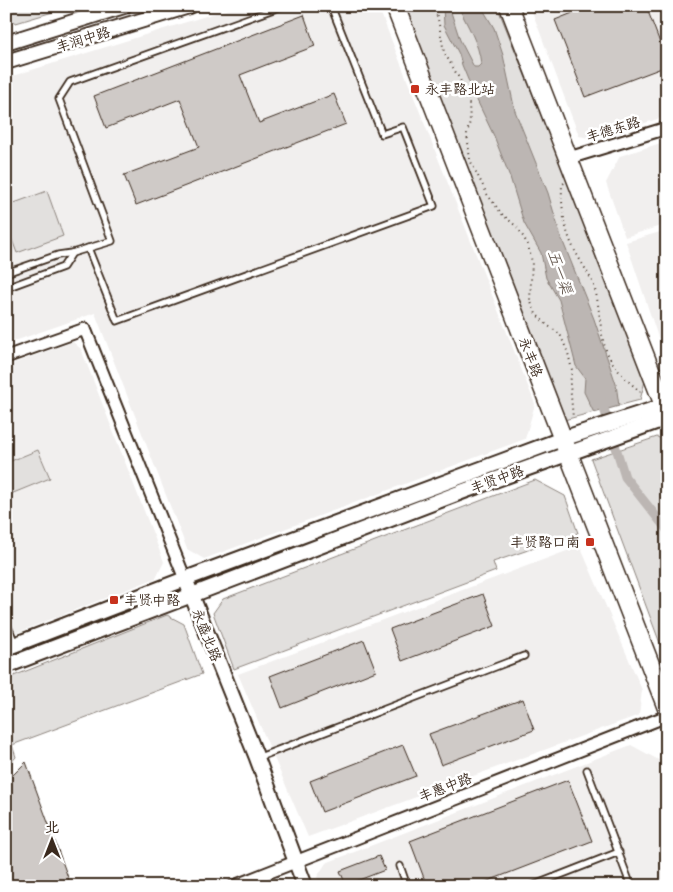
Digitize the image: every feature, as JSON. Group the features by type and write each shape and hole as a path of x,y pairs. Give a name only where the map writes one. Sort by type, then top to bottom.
{"main road":[{"name":"永丰路","path":"395,6 667,708"},
{"path":"509,6 666,410"}],"street":[{"name":"丰润中路","path":"6,43 124,6"},
{"name":"丰润中路","path":"6,62 189,6"},
{"name":"丰德东路","path":"569,158 667,128"},
{"name":"永盛北路","path":"6,357 85,329 257,758 305,886"},
{"path":"565,446 632,424 666,410"},
{"name":"丰贤中路","path":"11,646 185,579 565,446"},
{"name":"丰贤中路","path":"6,666 565,446"},
{"name":"丰惠中路","path":"234,886 667,716"}],"lane":[{"path":"6,273 58,255 72,253 112,241 60,99 70,82 282,6"},
{"path":"88,248 117,321 434,206 403,127 382,134 331,6"},
{"path":"6,288 63,267 72,253"},
{"path":"6,622 11,646"},
{"path":"257,758 524,656"},
{"path":"587,770 631,886"},
{"path":"532,886 619,852"},
{"path":"400,866 407,886"}],"path":[{"path":"433,6 438,19 444,52 463,85 468,104 470,121 467,134 470,160 487,194 502,214 518,228 528,245 532,262 530,300 536,314 560,334 568,353 572,370 570,384 573,418"},
{"path":"566,180 562,186 564,221 572,246 594,286 601,329 608,355 622,376 642,393"}],"shaded area":[{"path":"6,6 73,6 16,23 6,18"},
{"path":"238,6 378,6 535,404 525,439 204,559 187,549 95,313 6,344 6,78"},
{"path":"404,6 497,6 567,180 579,205 645,381 640,400 564,420"},
{"path":"530,6 667,6 667,116 594,139 579,136"},
{"path":"667,141 667,224 625,237 606,183 620,156"},
{"path":"47,191 63,236 17,253 6,224 6,206"},
{"path":"667,230 667,359 665,358 626,242"},
{"path":"73,342 81,349 164,562 156,578 6,637 6,496 50,478 38,450 6,463 6,366"},
{"path":"657,437 664,440 667,448 667,662 591,459"},
{"path":"38,450 50,478 6,496 6,463"},
{"path":"535,480 565,496 578,533 493,562 496,571 234,669 213,613 223,599"},
{"path":"580,546 642,690 639,715 308,837 238,674"},
{"path":"167,615 184,624 202,674 12,745 16,757 6,768 6,679"},
{"path":"631,745 666,764 667,767 667,886 320,886 317,877 326,863"}],"water":[{"name":"五一渠","path":"443,6 449,6 460,40 474,67 478,67 481,64 480,56 472,34 458,6 481,6 494,28 503,55 515,111 548,193 561,237 594,319 616,384 619,406 594,413 584,392 585,378 576,366 559,300 546,278 541,253 524,223 510,177 494,136 474,94 459,54 444,25"}],"building":[{"path":"590,6 646,6 667,61 667,66 585,97 555,20"},
{"path":"304,15 315,46 240,75 259,123 334,94 346,124 136,205 124,175 199,147 180,99 106,128 94,96"},
{"path":"483,594 495,626 402,661 390,629"},
{"path":"364,640 376,671 282,708 270,676"},
{"path":"523,699 534,730 441,765 429,734"},
{"path":"403,745 416,776 322,812 310,781"},
{"path":"26,762 70,883 60,886 6,886 6,782"},
{"path":"568,780 592,841 475,886 427,886 410,841"},
{"path":"379,856 385,870 346,885 340,871"}],"waterway":[{"name":"五一渠","path":"601,399 625,477 667,530"}],"place":[{"name":"永丰路北站","path":"415,89"},
{"name":"丰贤路口南","path":"590,542"},
{"name":"丰贤中路","path":"114,600"}]}
